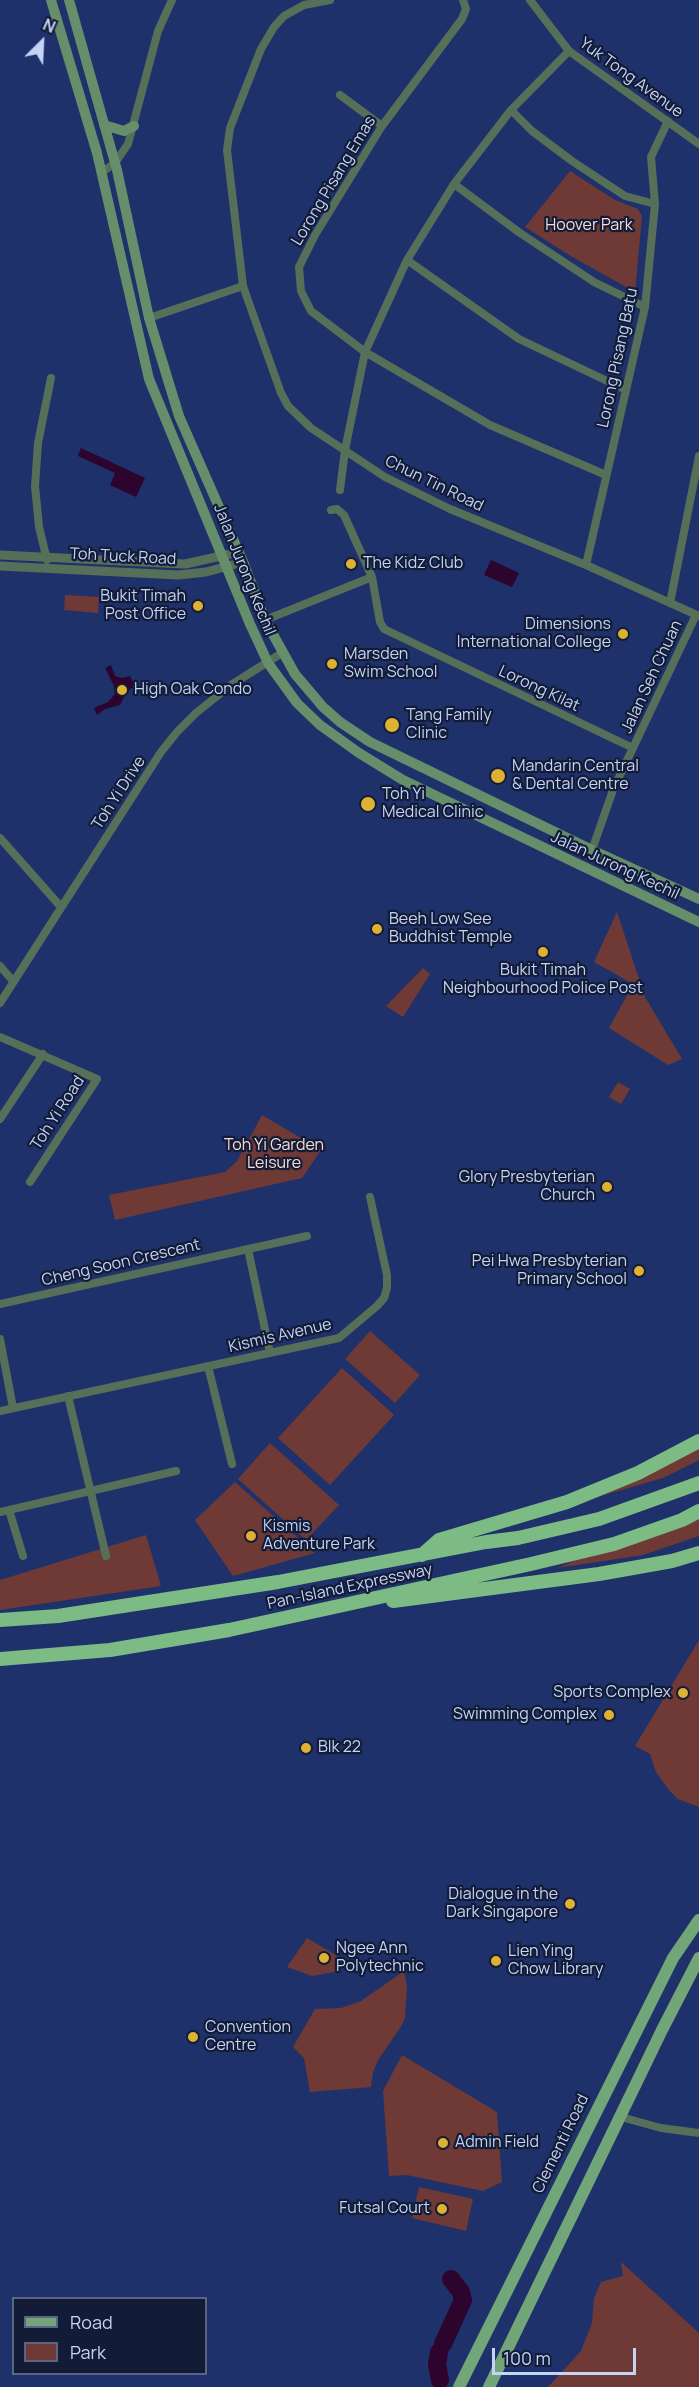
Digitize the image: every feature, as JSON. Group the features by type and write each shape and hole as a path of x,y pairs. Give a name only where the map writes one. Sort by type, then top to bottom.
{"highway":[{"path":"422,1555 439,1540 567,1502 638,1473 699,1441"},
{"name":"Pan-Island Expressway","path":"0,1620 92,1610 278,1582 486,1542 518,1538 599,1519 699,1483"},
{"name":"Pan-Island Expressway","path":"0,1659 110,1650 229,1630 614,1544 682,1520 699,1511"},
{"path":"371,1598 397,1601 532,1584 651,1565 699,1553"}],"main road":[{"name":"Jalan Jurong Kechil","path":"51,0 101,173 149,379 268,663 297,703 320,725 352,749 403,780 699,922"},
{"name":"Jalan Jurong Kechil","path":"69,0 115,163 149,318 179,416 241,557 265,620 282,654 306,689 340,722 370,742 592,850 699,899"},
{"path":"104,125 124,130 134,126"},
{"name":"Clementi Road","path":"459,2387 673,1958 699,1920"},
{"path":"489,2387 699,1958"}],"street":[{"path":"101,173 115,163 125,150 134,126 158,31 172,0"},
{"name":"Chun Tin Road","path":"330,0 303,3 284,16 274,27 261,49 230,128 227,150 243,286 281,393 288,406 311,428 386,477 450,509 586,565 697,616"},
{"name":"Lorong Pisang Emas","path":"463,0 466,9 462,19 382,126 315,235 299,267 302,291 311,311 365,352 490,425 606,475"},
{"name":"Yuk Tong Avenue","path":"530,0 569,51 699,144"},
{"path":"340,490 345,450 365,352 407,260 454,184 511,110 569,51"},
{"path":"339,95 382,126"},
{"path":"511,110 532,131 625,196 655,204"},
{"name":"Lorong Pisang Batu","path":"586,565 645,307 655,204 651,157 668,121"},
{"path":"454,184 520,233 594,282 645,307"},
{"path":"407,260 519,339 626,390"},
{"path":"149,318 243,286"},
{"path":"47,568 47,557 39,527 35,486 38,443 51,378"},
{"path":"670,603 699,456"},
{"name":"Lorong Kilat","path":"331,510 337,509 344,515 372,577 380,622 384,629 633,748"},
{"name":"Toh Tuck Road","path":"0,555 185,564 225,561 241,557"},
{"name":"Toh Tuck Road","path":"0,566 178,575 206,572 225,561"},
{"path":"265,620 372,577"},
{"name":"Jalan Seh Chuan","path":"592,850 613,790 697,616"},
{"name":"Toh Yi Drive","path":"0,1003 161,752 177,732 216,696 282,654"},
{"path":"0,838 61,907"},
{"path":"0,966 13,981"},
{"name":"Toh Yi Road","path":"0,1037 88,1074 96,1080 30,1182"},
{"path":"0,1119 43,1054"},
{"name":"Kismis Avenue","path":"0,1411 339,1338 384,1298 387,1288 387,1275 370,1197"},
{"name":"Cheng Soon Crescent","path":"0,1304 307,1236"},
{"path":"248,1249 270,1353"},
{"path":"0,1339 13,1408"},
{"name":"Kismis Avenue","path":"208,1366 232,1464"},
{"path":"68,1396 106,1556"},
{"path":"23,1556 4,1511 176,1471"},
{"path":"621,2117 661,2128 699,2133"}],"green space":[{"name":"Hoover Park","path":"570,171 615,200 638,209 642,216 635,292 525,227"},
{"path":"65,595 99,597 98,613 64,610"},
{"path":"617,912 645,997 682,1059 668,1065 609,1028 633,984 594,962"},
{"path":"423,968 430,974 403,1017 386,1006"},
{"path":"618,1082 630,1089 621,1104 609,1097"},
{"name":"Toh Yi Garden Leisure","path":"262,1115 321,1150 302,1178 115,1220 109,1195 225,1172 237,1161"},
{"path":"370,1331 420,1375 395,1403 345,1359"},
{"path":"342,1368 394,1415 330,1485 278,1438"},
{"path":"270,1443 339,1505 306,1540 238,1479"},
{"path":"699,1446 699,1460 663,1478 580,1502"},
{"name":"Kismis Adventure Park","path":"235,1482 315,1553 233,1576 195,1520"},
{"path":"699,1508 699,1536 643,1555 557,1568"},
{"path":"146,1535 161,1586 0,1610 0,1580"},
{"name":"Sports Complex","path":"699,1640 699,1807 678,1799 656,1772 650,1754 635,1746"},
{"path":"307,1938 349,1963 334,1972 312,1976 287,1967"},
{"path":"404,1971 407,1987 405,2018 378,2060 373,2072 371,2087 310,2092 304,2058 293,2047 315,2009 341,2008 361,2001"},
{"name":"Admin Field","path":"402,2055 497,2112 502,2182 483,2191 407,2175 389,2176 383,2091"},
{"name":"Futsal Court","path":"419,2187 473,2199 466,2231 412,2218"},
{"path":"621,2262 699,2333 699,2387 548,2387 581,2351 592,2323 594,2298 601,2282 623,2276"}],"shaded area":[{"path":"81,448 145,478 136,497 110,485 115,473 78,456"},
{"path":"491,560 519,573 512,587 484,575"},
{"name":"High Oak Condo","path":"111,665 115,676 122,678 130,676 135,686 127,691 120,705 105,709 97,715 94,708 108,702 115,694 114,686 105,668"}],"waterway":[{"path":"443,2344 463,2300 461,2292 451,2279"},
{"path":"439,2352 437,2364 440,2380"}],"place":[{"name":"The Kidz Club","path":"351,564"},
{"name":"Bukit Timah Post Office","path":"198,606"},
{"name":"Dimensions International College","path":"623,634"},
{"name":"Marsden Swim School","path":"332,664"},
{"name":"High Oak Condo","path":"122,690"},
{"name":"Tang Family Clinic","path":"392,725"},
{"name":"Mandarin Central & Dental Centre","path":"498,776"},
{"name":"Toh Yi Medical Clinic","path":"368,804"},
{"name":"Beeh Low See Buddhist Temple","path":"377,929"},
{"name":"Bukit Timah Neighbourhood Police Post","path":"543,952"},
{"name":"Glory Presbyterian Church","path":"607,1187"},
{"name":"Pei Hwa Presbyterian Primary School","path":"639,1271"},
{"name":"Kismis Adventure Park","path":"251,1536"},
{"name":"Sports Complex","path":"683,1693"},
{"name":"Swimming Complex","path":"609,1715"},
{"name":"Blk 22","path":"306,1748"},
{"name":"Dialogue in the Dark Singapore","path":"570,1904"},
{"name":"Ngee Ann Polytechnic","path":"324,1958"},
{"name":"Lien Ying Chow Library","path":"496,1961"},
{"name":"Convention Centre","path":"193,2037"},
{"name":"Admin Field","path":"443,2143"},
{"name":"Futsal Court","path":"442,2209"}]}
